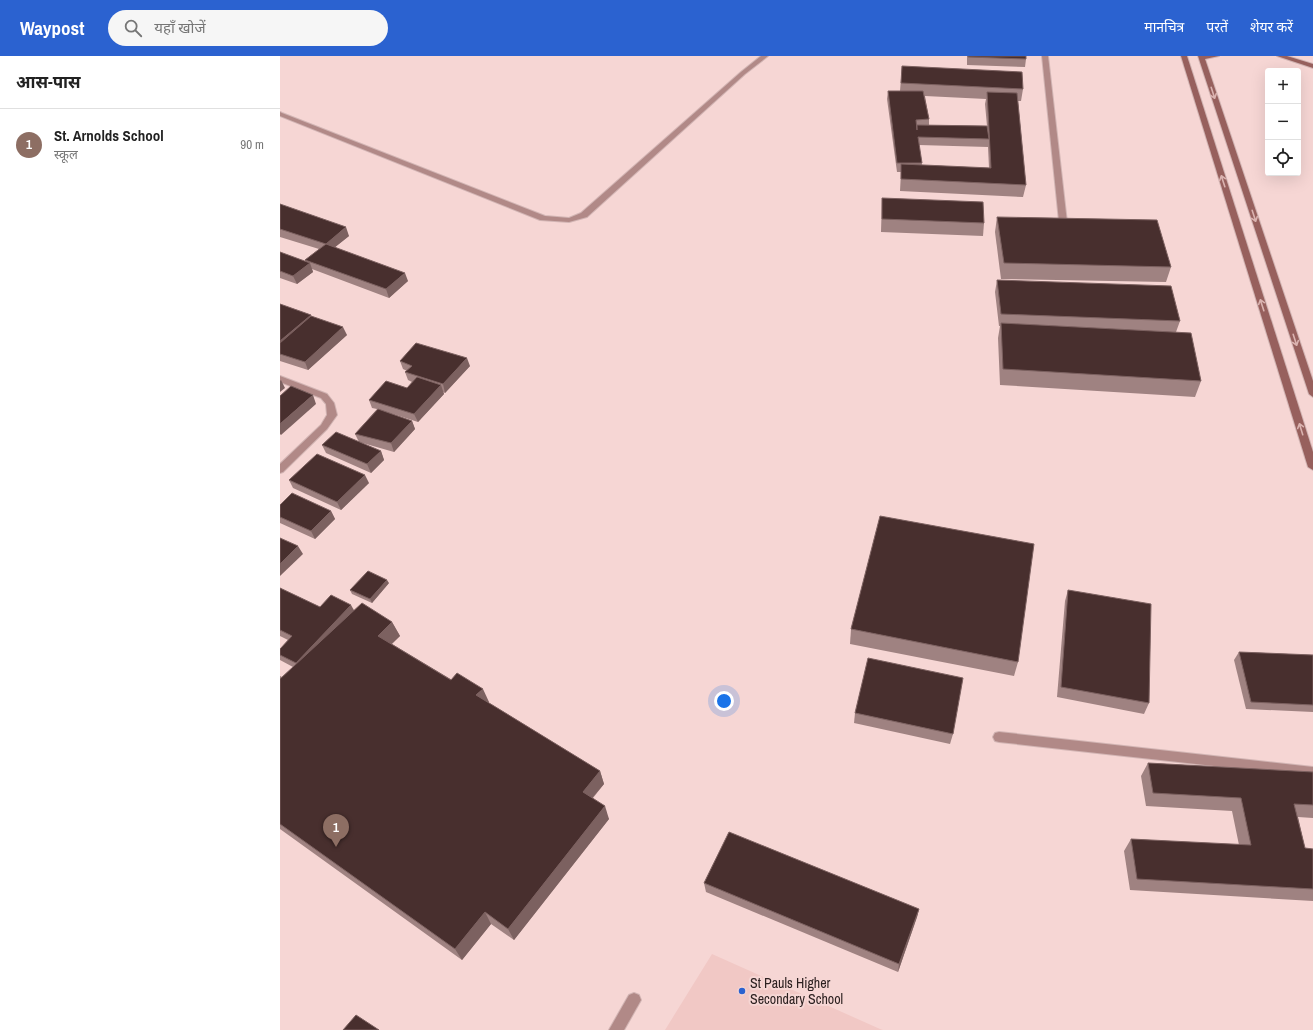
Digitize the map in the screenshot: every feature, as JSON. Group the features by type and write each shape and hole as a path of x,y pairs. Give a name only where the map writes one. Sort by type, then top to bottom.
{"street":[{"path":"280,114 543,218 564,221 577,219 584,214 743,73 765,56"},
{"path":"1045,56 1064,231"},
{"path":"1184,56 1313,467"},
{"path":"1216,56 1201,57 1313,394"},
{"path":"1280,56 1313,66"},
{"path":"280,378 324,396 330,403 332,415 324,427 280,470"},
{"path":"999,737 1313,772"},
{"path":"616,1030 634,1000"}],"shaded area":[{"name":"St Pauls Higher Secondary School","path":"712,954 880,1029 883,1030 665,1030"}],"building":[{"path":"1026,56 1026,59 968,57"},
{"path":"902,66 1022,72 1023,89 901,83"},
{"path":"888,91 923,91 929,119 916,120 917,130 917,125 987,126 989,139 918,137 922,163 897,163"},
{"path":"987,92 1017,93 1026,185 901,179 901,164 991,168"},
{"path":"882,198 983,202 984,223 882,219"},
{"path":"280,204 346,227 326,244 280,229"},
{"path":"997,217 1157,220 1171,267 1004,263"},
{"path":"326,244 405,273 386,289 305,260"},
{"path":"280,252 310,263 293,276 280,271"},
{"path":"997,280 1171,286 1180,321 1001,314"},
{"path":"280,304 311,315 280,341"},
{"path":"311,316 343,327 305,362 280,354 280,343"},
{"path":"1001,323 1191,333 1201,381 1003,369"},
{"path":"416,343 467,358 443,384 405,372 412,366 400,361"},
{"path":"417,377 441,385 414,414 369,400 386,381 407,388"},
{"path":"291,386 313,395 280,424 280,396"},
{"path":"378,409 412,421 391,443 355,434"},
{"path":"336,432 381,451 367,464 322,445"},
{"path":"317,454 365,475 337,502 289,480"},
{"path":"292,493 331,511 311,531 280,517 280,505"},
{"path":"880,516 1034,544 1018,662 851,629"},
{"path":"280,538 298,546 280,564"},
{"path":"368,571 387,580 370,599 350,590"},
{"path":"280,588 320,607 331,595 351,605 296,663 280,655 280,649 292,636 280,630"},
{"path":"1068,590 1151,604 1149,703 1061,687"},
{"path":"362,603 392,622 378,636 451,680 457,673 483,689 476,695 600,771 583,792 605,806 508,929 485,912 455,949 280,824 280,679"},
{"path":"1239,652 1313,655 1313,705 1251,702"},
{"path":"868,658 963,678 953,734 855,713"},
{"path":"1148,763 1313,772 1313,805 1294,804 1305,848 1313,849 1313,889 1137,879 1131,839 1251,845 1241,798 1153,793"},
{"path":"729,832 919,909 899,964 704,883"},
{"path":"356,1015 379,1030 343,1030"}],"place":[{"name":"St. Arnolds School","path":"336,847"},
{"name":"St Pauls Higher Secondary School","path":"742,991"}]}
